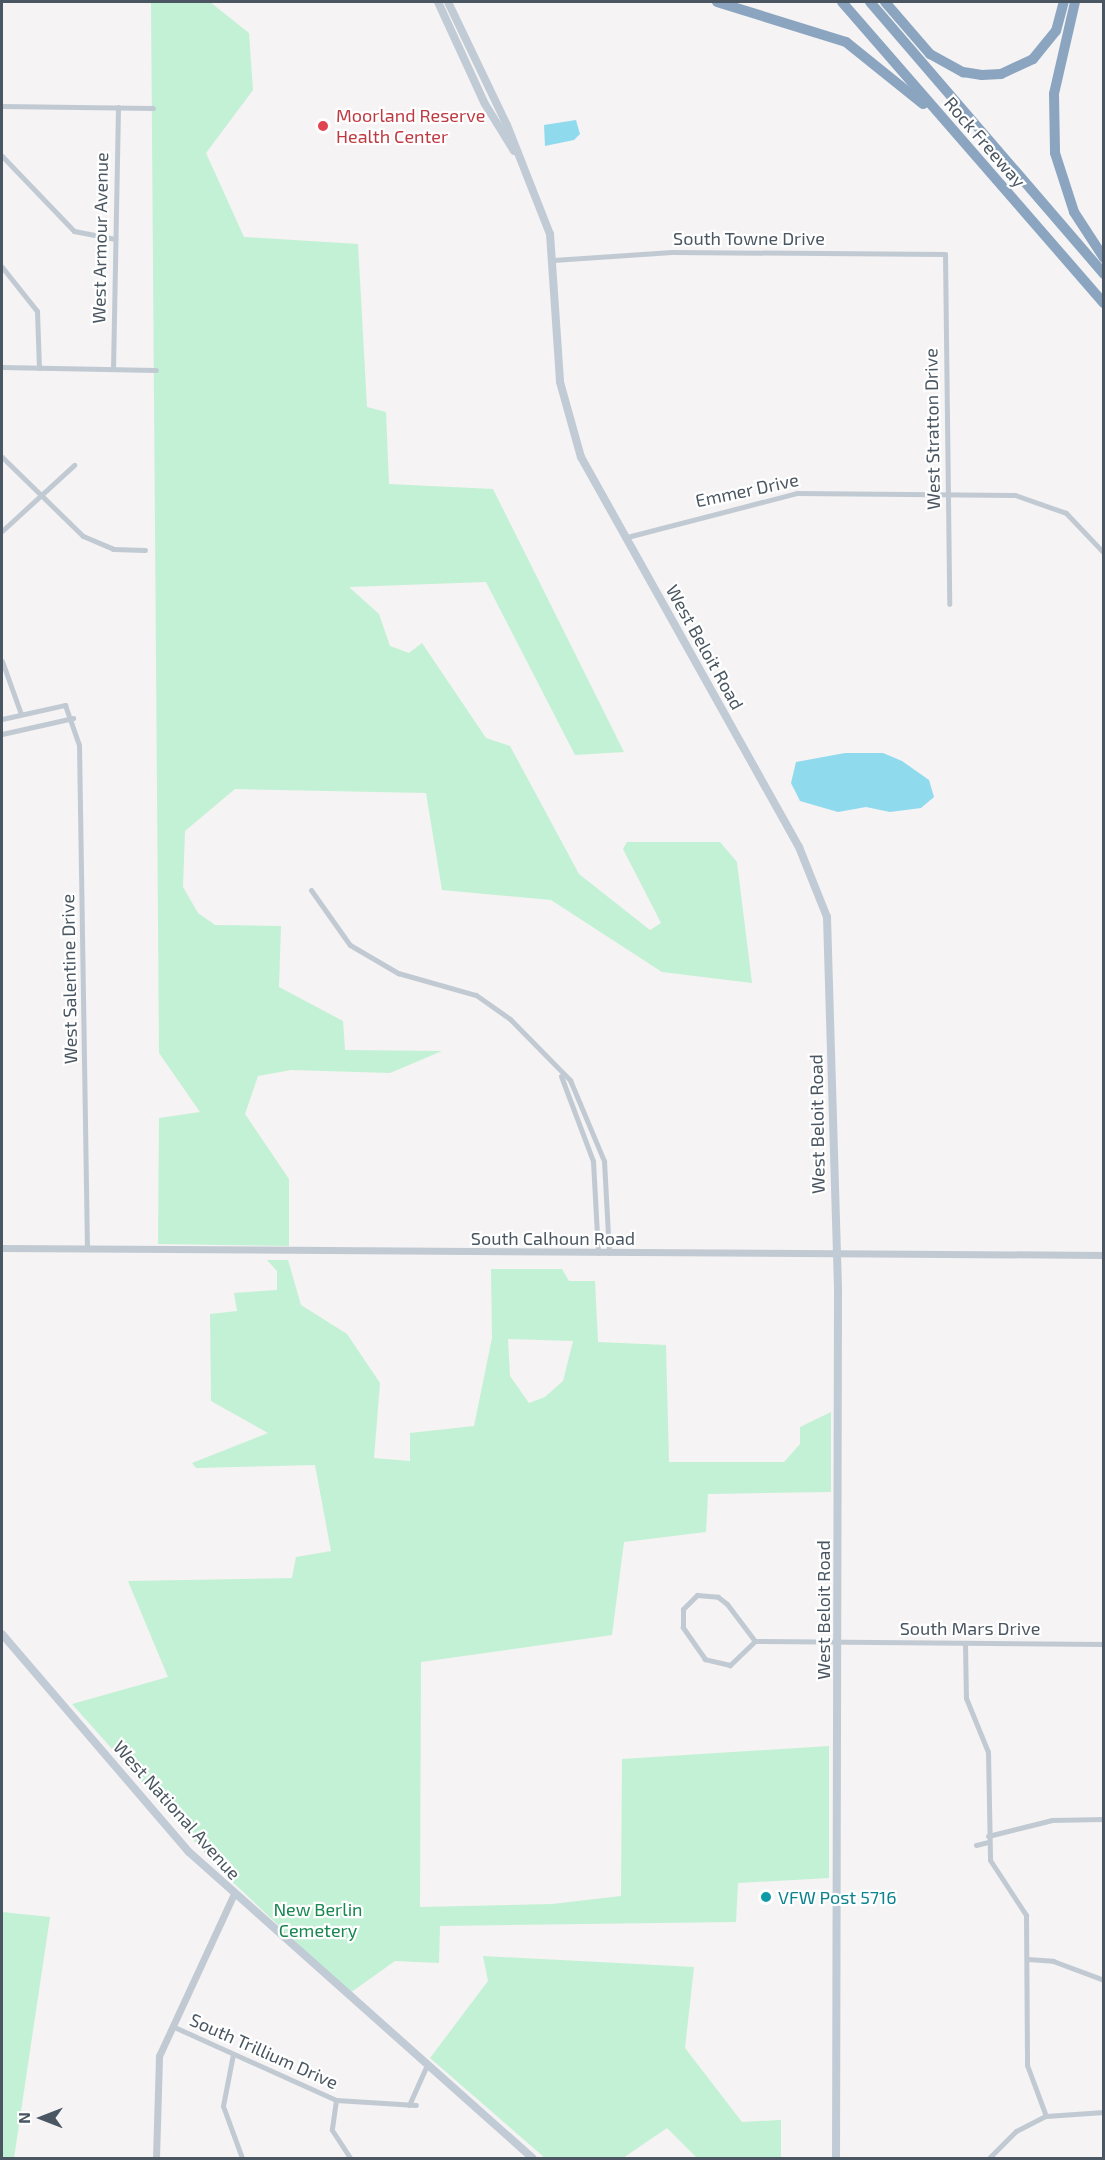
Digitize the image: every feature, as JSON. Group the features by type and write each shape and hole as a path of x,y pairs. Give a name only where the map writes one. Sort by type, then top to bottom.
{"highway":[{"path":"717,2 846,42 901,83 979,159"},
{"name":"Rock Freeway","path":"842,2 1104,303"},
{"name":"Rock Freeway","path":"870,2 1104,274"},
{"path":"885,2 930,54 963,72 982,75 1001,74 1033,59 1056,32 1064,2"},
{"path":"1075,2 1053,93 1055,153 1074,212 1104,258"}],"main road":[{"name":"West Beloit Road","path":"438,2 484,104 521,162"},
{"name":"West Beloit Road","path":"449,3 545,218 553,260 564,408 581,457 799,847 823,900 830,944 836,1254 836,2158"},
{"name":"West National Avenue","path":"2,1634 184,1846 234,1894 532,2158"}],"street":[{"path":"2,106 153,108"},
{"name":"West Armour Avenue","path":"113,369 118,108"},
{"path":"2,156 67,225 90,237 115,239"},
{"name":"South Towne Drive","path":"553,260 672,252 945,254"},
{"name":"West Stratton Drive","path":"945,254 949,604"},
{"path":"2,267 37,311 39,368"},
{"path":"2,367 156,370"},
{"path":"2,457 93,542 145,550"},
{"path":"2,531 74,465"},
{"name":"Emmer Drive","path":"627,537 784,495 1015,495 1048,503 1073,519 1104,553"},
{"path":"2,662 21,714 2,719"},
{"name":"West Salentine Drive","path":"21,714 62,704 73,717 81,762 87,1249"},
{"path":"2,735 73,717"},
{"path":"311,890 350,945 398,973 476,995 510,1019 561,1076 594,1163 598,1253"},
{"path":"561,1076 570,1080 589,1115 604,1161 609,1253"},
{"path":"579,1119 589,1115"},
{"path":"594,1163 604,1161"},
{"name":"South Calhoun Road","path":"2,1248 1104,1255"},
{"path":"697,1595 718,1597 755,1641 730,1665 712,1664 683,1627 683,1609 697,1595"},
{"name":"South Mars Drive","path":"755,1641 1104,1644"},
{"path":"965,1643 966,1698 988,1752 988,1839 993,1866 1024,1906 1027,1936 1027,2065 1046,2116"},
{"path":"976,1845 988,1839 1052,1820 1104,1819"},
{"path":"156,2158 157,2069 172,2026 234,1894"},
{"path":"1027,1959 1053,1961 1104,1980"},
{"name":"South Trillium Drive","path":"172,2026 336,2100 416,2105"},
{"path":"233,2054 223,2106 242,2158"},
{"path":"409,2105 427,2065"},
{"path":"336,2100 332,2130 350,2158"},
{"path":"989,2158 1016,2132 1046,2116 1104,2112"}],"green space":[{"path":"151,2 210,2 249,33 253,90 206,153 244,237 358,244 367,407 386,412 389,484 493,489 624,752 575,755 486,582 349,587 379,614 390,646 409,653 422,643 486,738 510,746 579,874 650,930 661,923 623,849 627,842 720,842 737,862 752,983 662,972 551,900 442,890 426,793 235,789 185,831 183,887 198,913 215,925 281,926 279,987 343,1021 345,1050 442,1051 390,1073 291,1070 258,1076 245,1114 289,1179 289,1246 158,1244 159,1118 200,1112 159,1053"},
{"name":"New Berlin Cemetery","path":"267,1260 288,1260 301,1305 347,1334 380,1383 374,1458 410,1461 410,1433 474,1426 492,1338 491,1269 562,1269 569,1281 595,1281 598,1342 666,1345 669,1462 784,1462 800,1444 800,1427 831,1412 831,1492 708,1494 706,1532 624,1542 612,1635 421,1662 420,1907 552,1904 621,1896 622,1759 829,1746 829,1878 738,1883 736,1922 440,1926 439,1963 395,1961 350,1993 221,1871 72,1704 168,1677 128,1581 292,1578 296,1557 331,1551 315,1465 196,1468 192,1463 268,1433 211,1401 210,1314 237,1311 234,1293 277,1290 277,1271","holes":["508,1339 573,1341 563,1381 545,1397 529,1403 510,1376"]},
{"path":"2,1912 50,1917 14,2158 2,2158"},
{"path":"483,1956 694,1967 685,2048 742,2122 781,2120 781,2158 697,2158 667,2128 623,2158 545,2158 430,2058 488,1981"}],"water":[{"path":"576,120 580,134 574,140 545,146 544,125"},
{"path":"845,753 883,753 902,761 929,780 934,797 921,808 890,812 866,807 838,812 800,801 791,783 796,762"}],"place":[{"name":"Moorland Reserve Health Center","path":"323,126"},
{"name":"VFW Post 5716","path":"766,1897"}]}
